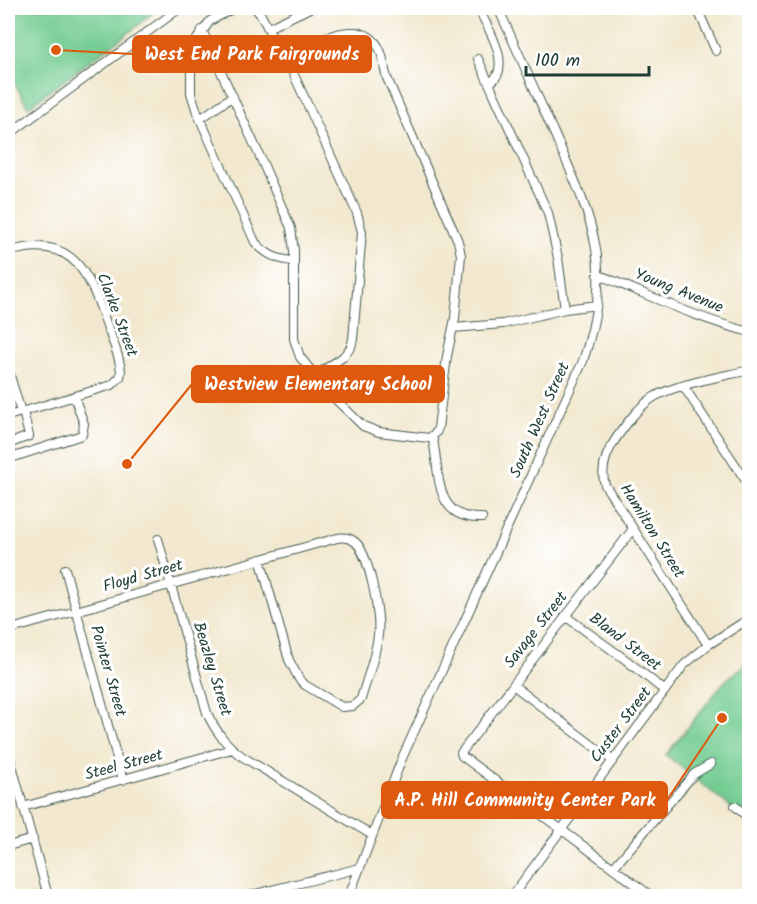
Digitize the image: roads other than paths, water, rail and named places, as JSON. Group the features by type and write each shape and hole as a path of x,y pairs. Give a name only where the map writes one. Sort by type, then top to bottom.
{"street":[{"path":"8,135 180,8"},
{"path":"234,8 210,21 202,30 194,48 190,78 194,104 255,242 267,254 294,261"},
{"path":"255,8 275,42 286,54 357,213 362,232 351,347 343,357 315,376"},
{"path":"268,28 310,8"},
{"path":"478,8 495,42 500,64 498,75 490,82"},
{"name":"South West Street","path":"349,897 403,756 583,361 597,305 599,275 595,240 585,202 498,8"},
{"path":"697,8 716,51"},
{"path":"202,30 291,228 294,261 294,339 300,357 332,397 363,426 371,430 424,438 432,436 438,428 453,328 460,247 387,78 380,49 375,42 365,33 347,32 286,54"},
{"path":"478,59 548,213 554,234 566,309"},
{"path":"200,119 233,96"},
{"name":"Clarke Street","path":"8,252 31,246 49,248 70,257 91,281 122,372 117,382 112,385 74,396"},
{"name":"Young Avenue","path":"599,275 708,321 750,332"},
{"path":"453,328 503,324 566,309 597,305"},
{"path":"8,369 22,412 29,436 11,443 8,448 14,457 81,435 84,424 74,396 22,412 8,416"},
{"name":"Hamilton Street","path":"708,645 603,478 607,454 639,408 657,395 750,370"},
{"path":"684,387 750,487"},
{"path":"432,436 439,483 446,502 452,510 465,517 482,518"},
{"name":"Savage Street","path":"562,829 462,756 462,751 633,529"},
{"name":"Floyd Street","path":"8,630 76,610 171,584 260,559 340,537 353,540 361,548 377,604 379,633 361,699 357,704 347,708 338,706 299,679 289,660 260,559"},
{"name":"Beazley Street","path":"158,539 207,713 218,734 232,749 372,835"},
{"name":"Pointer Street","path":"64,569 123,780"},
{"name":"Bland Street","path":"565,616 665,691"},
{"name":"Custer Street","path":"512,897 684,665 708,645 750,618"},
{"path":"513,685 613,762"},
{"name":"Steel Street","path":"23,807 232,749"},
{"path":"8,751 48,897"},
{"path":"613,868 694,774 711,764"},
{"path":"735,806 750,819"},
{"path":"562,829 651,897"},
{"path":"8,846 33,839"},
{"path":"248,897 360,868"}],"place":[{"name":"West End Park Fairgrounds","path":"56,50"},
{"name":"Westview Elementary School","path":"127,464"},
{"name":"A.P. Hill Community Center Park","path":"722,718"}]}
